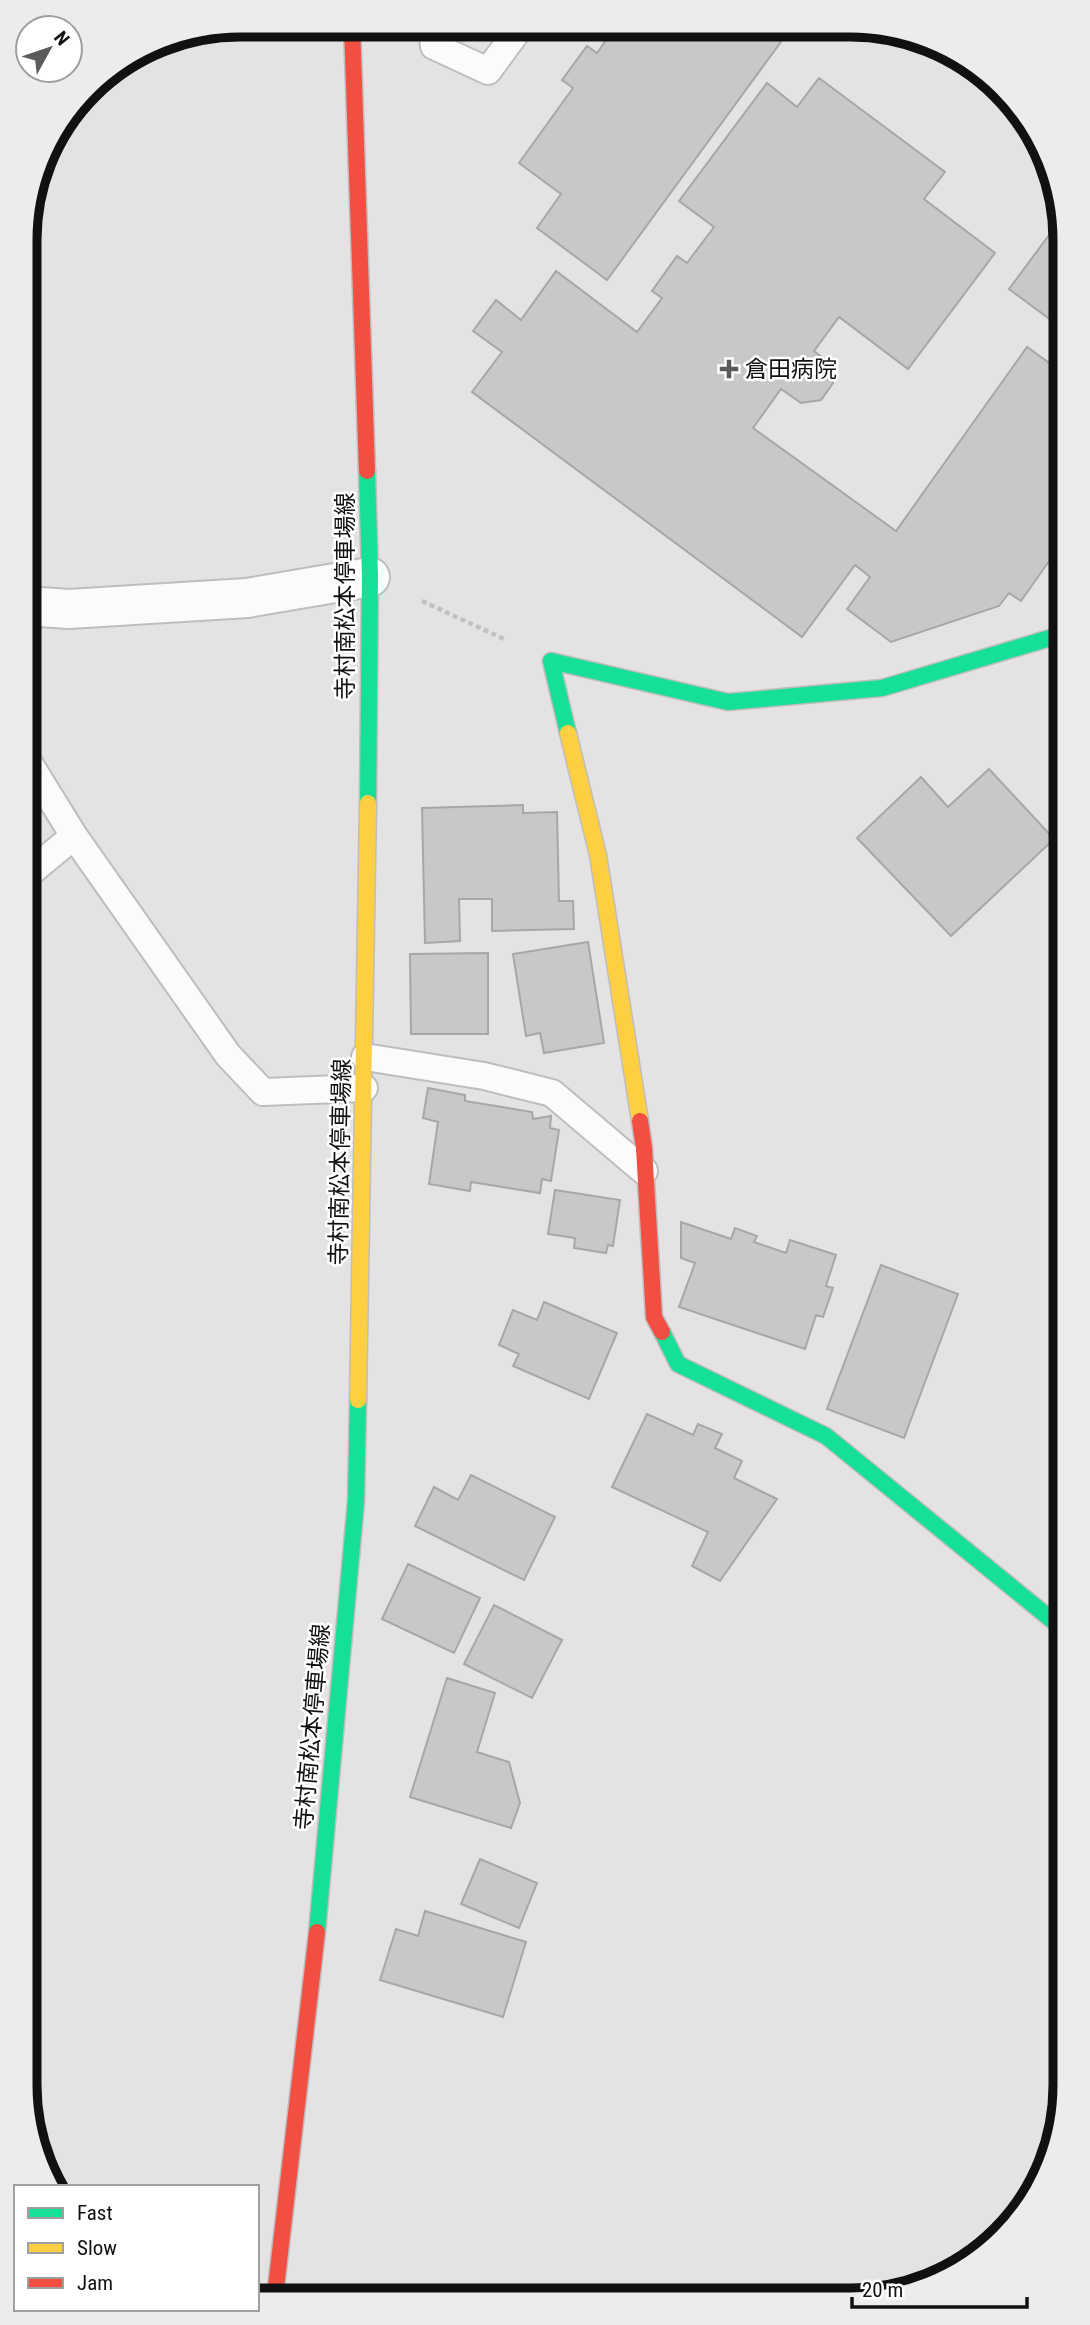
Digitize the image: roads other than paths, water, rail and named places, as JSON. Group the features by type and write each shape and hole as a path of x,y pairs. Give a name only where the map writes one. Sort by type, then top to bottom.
{"main road":[{"name":"寺村南松本停車場線","path":"276,2288 312,1987 356,1501 365,1056 370,577 352,37"},
{"path":"1053,637 882,688 728,702 551,661 598,855 643,1148 654,1317 678,1364 826,1436 1053,1621"}],"street":[{"path":"37,607 69,609 247,598 370,577"}],"lane":[{"path":"433,37 434,46 488,71 513,37"},
{"path":"37,776 74,836 228,1055 263,1092 364,1088"},
{"path":"37,867 74,836"},
{"path":"365,1056 484,1076 552,1093 645,1171"}],"place":[{"name":"倉田病院","path":"729,369"}]}
